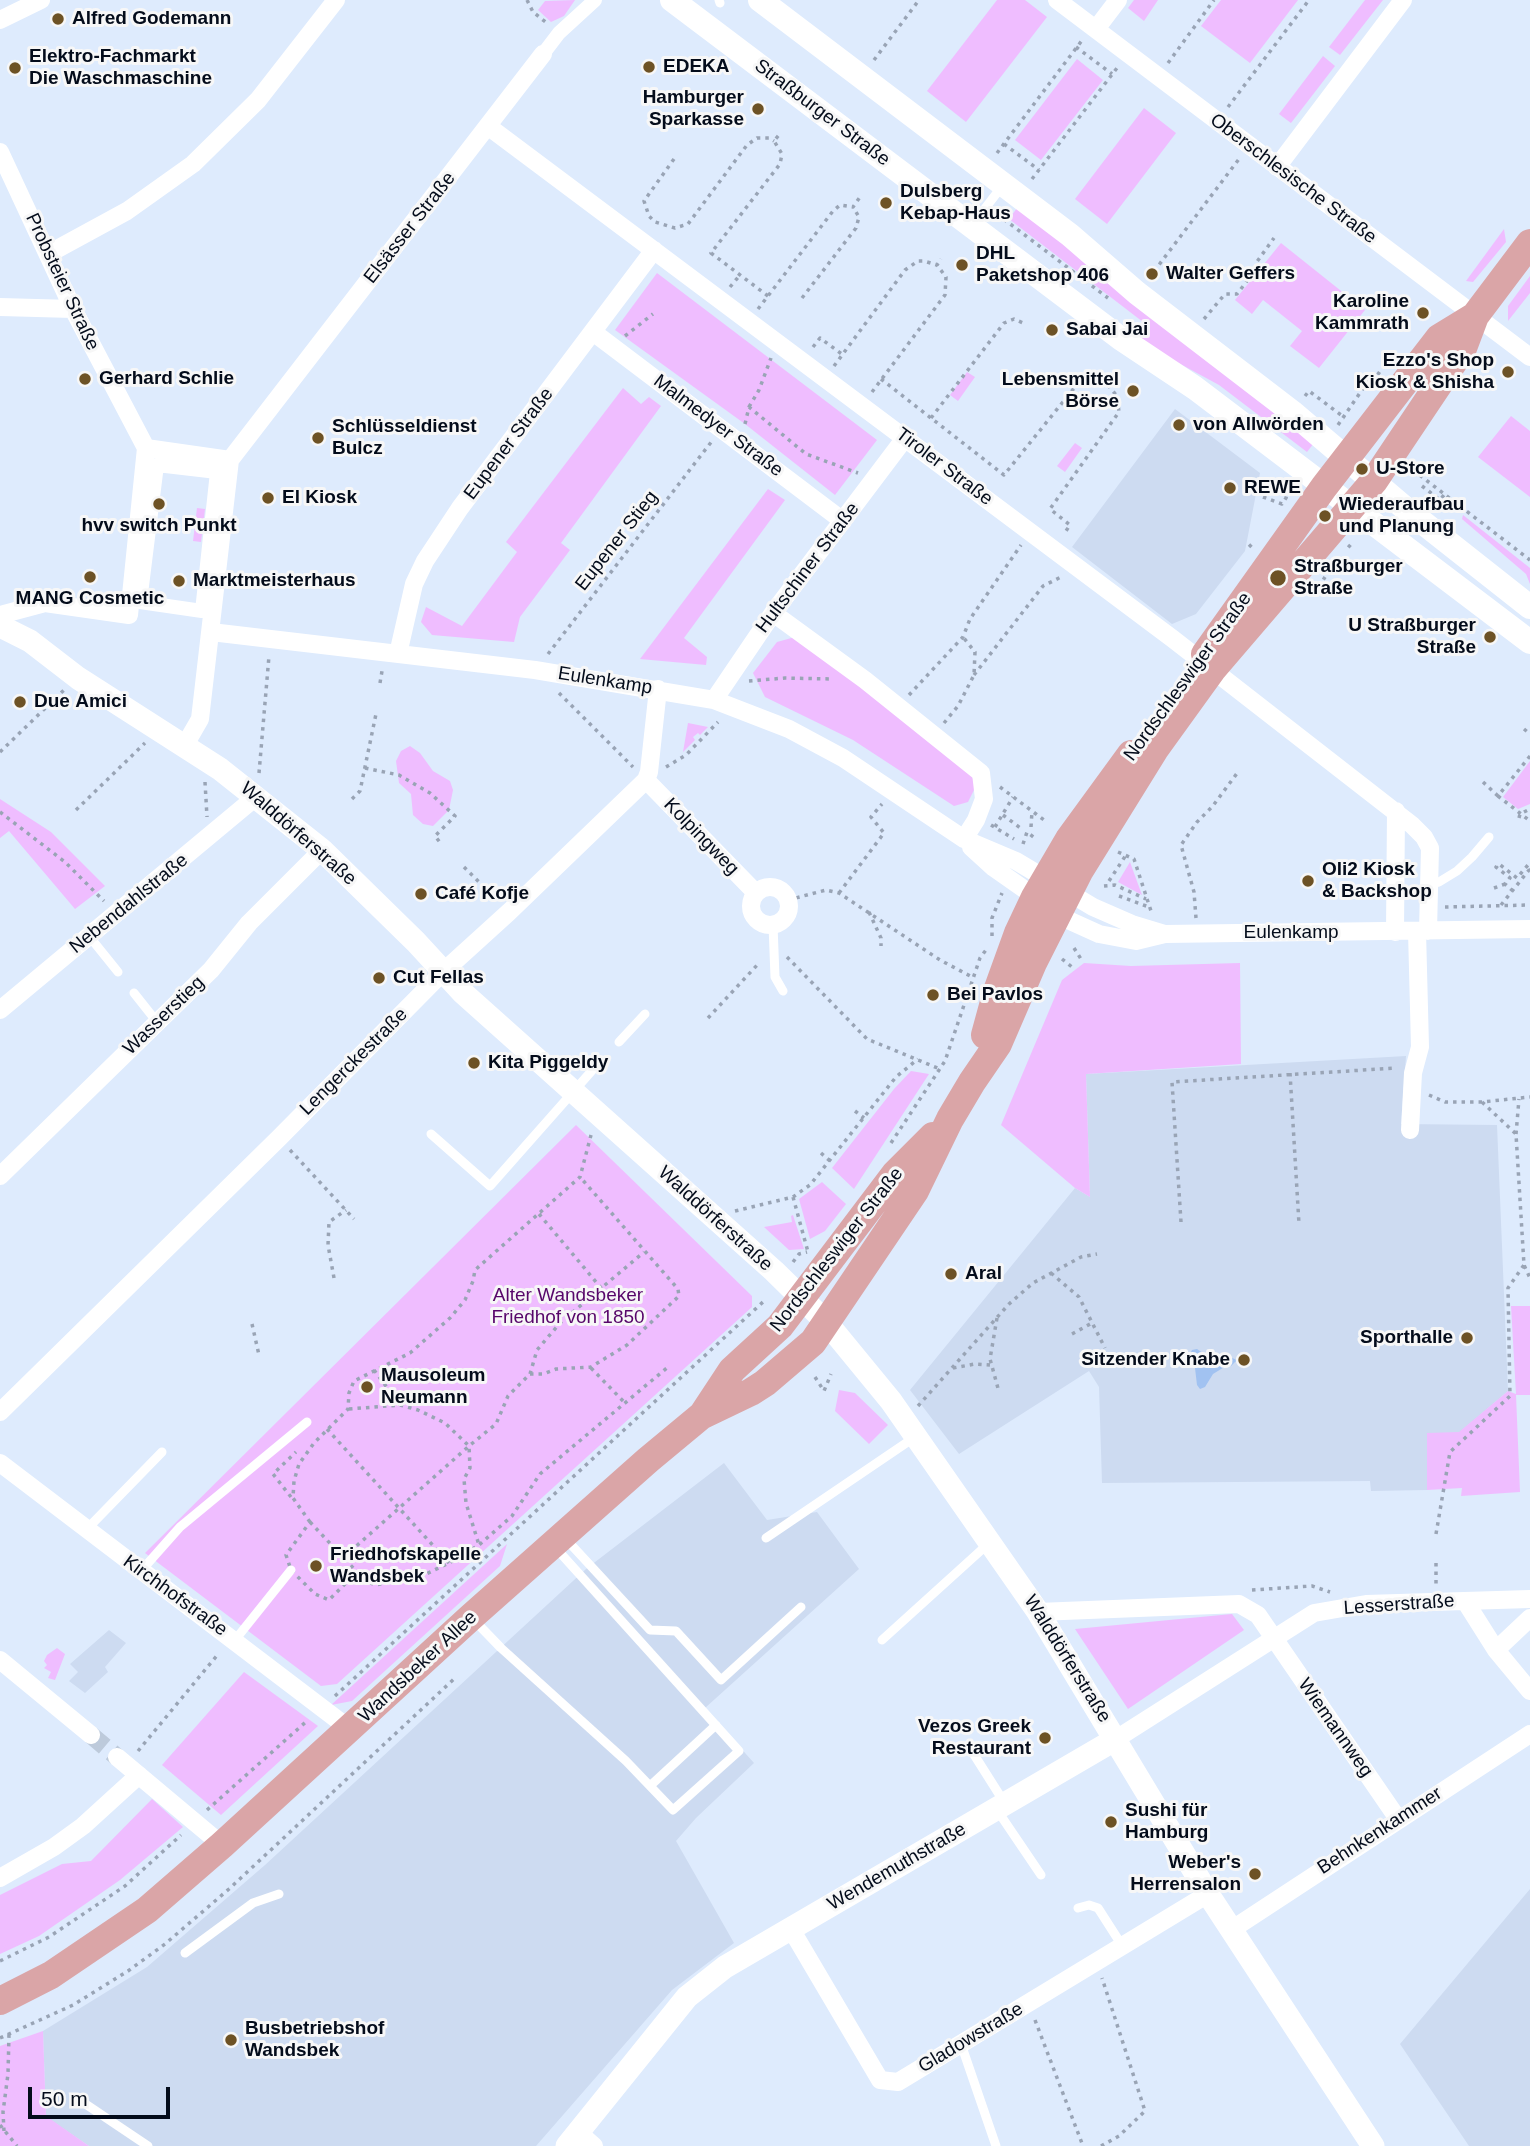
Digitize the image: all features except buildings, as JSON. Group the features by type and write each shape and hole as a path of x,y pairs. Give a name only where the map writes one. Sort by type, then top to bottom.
{"main road":[{"name":"Straßburger Straße","path":"672,0 979,216 1120,338 1195,388 1530,642"},
{"path":"760,0 1070,235 1137,293 1292,412 1530,607"},
{"name":"Nordschleswiger Straße","path":"827,1323 915,1191 950,1119 972,1082 997,990 1018,933 1051,895 1069,839 1206,666 1353,508 1374,481 1463,348 1475,316 1530,243"},
{"name":"Nordschleswiger Straße","path":"1206,666 1346,458 1439,338 1475,316"},
{"name":"Nordschleswiger Straße","path":"701,1416 732,1370 780,1326 895,1174 950,1119"},
{"name":"Wandsbeker Allee","path":"0,2001 51,1975 147,1910 351,1730 471,1617 701,1416 765,1383 800,1355 827,1323"}],"street":[{"path":"0,20 41,0"},
{"path":"48,254 127,211 193,164 258,100 336,0"},
{"name":"Elsässer Straße","path":"230,460 559,33 595,0"},
{"name":"Oberschlesische Straße","path":"1057,0 1530,357"},
{"path":"1094,28 1118,0"},
{"path":"1277,167 1402,0"},
{"name":"Tiroler Straße","path":"489,127 1173,639 1419,830 1430,848 1429,884 1422,931"},
{"name":"Probsteier Straße","path":"0,152 73,309 146,448"},
{"name":"Eupener Straße","path":"398,654 414,584 425,561 460,508 654,250"},
{"path":"0,307 73,309"},
{"name":"Malmedyer Straße","path":"593,332 843,521"},
{"name":"Hultschiner Straße","path":"714,700 773,613 905,438"},
{"path":"135,608 146,448 230,460 200,719 185,745"},
{"path":"0,615 45,603 135,608 201,611 217,472 157,465 135,608"},
{"path":"773,613 865,680 981,773 984,799 976,820 964,839"},
{"name":"Walddörferstraße","path":"0,626 30,641 78,678 185,745 257,796 323,850 463,993 827,1323 857,1357 910,1429 1038,1612 1208,1894 1373,2146"},
{"name":"Eulenkamp","path":"211,632 535,670 714,700 789,729 843,758 964,839 994,868 1051,895 1084,928 1111,936 1136,941 1165,934 1530,929"},
{"path":"646,780 658,689"},
{"name":"Kolpingweg","path":"646,780 756,894"},
{"name":"Lengerckestraße","path":"0,1412 279,1138 444,971 646,780"},
{"name":"Nebendahlstraße","path":"0,1010 208,840 257,796"},
{"path":"1395,932 1396,811"},
{"name":"Wasserstieg","path":"0,1176 211,970 249,923 323,850"},
{"path":"768,888 774,888 788,900 789,906 784,919 774,925 762,923 754,915 751,904 756,894 768,888"},
{"path":"1410,1130 1413,1073 1420,1047 1422,931"},
{"name":"Kirchhofstraße","path":"0,1463 351,1730"},
{"name":"Lesserstraße","path":"1273,1638 1314,1614 1366,1604 1530,1599"},
{"path":"1465,1601 1496,1650 1530,1691"},
{"path":"1038,1612 1239,1604 1258,1615 1273,1638"},
{"path":"1496,1650 1530,1618"},
{"name":"Wendemuthstraße","path":"579,2141 687,1997 725,1967 1116,1739 1273,1638"},
{"name":"Wiemannweg","path":"1273,1638 1398,1819"},
{"path":"0,1660 91,1735"},
{"name":"Behnkenkammer","path":"1231,1930 1530,1734"},
{"path":"0,1878 44,1853 83,1826 127,1766 222,1845"},
{"name":"Gladowstraße","path":"791,1929 880,2080 898,2082 1208,1894"}],"lane":[{"path":"979,216 1003,183"},
{"path":"1429,884 1439,882 1457,871 1489,837"},
{"path":"774,925 775,977 783,991"},
{"path":"89,936 118,972"},
{"path":"134,993 157,1022"},
{"path":"619,1042 645,1014"},
{"path":"431,1134 490,1186 596,1066"},
{"path":"141,1571 180,1527 307,1422"},
{"path":"766,1538 910,1429"},
{"path":"86,1530 162,1452"},
{"path":"558,1540 650,1630 676,1631 721,1680 801,1606"},
{"path":"471,1617 501,1648 651,1785 673,1810 739,1751 558,1540"},
{"path":"882,1640 990,1543"},
{"path":"235,1640 291,1570"},
{"path":"651,1785 716,1726"},
{"path":"973,1753 1000,1806 1041,1875"},
{"path":"185,1953 253,1903 279,1894"},
{"path":"1078,1908 1089,1905 1101,1910 1123,1947"},
{"path":"961,2044 996,2146"},
{"path":"81,2101 148,2146"}],"path":[{"path":"527,0 533,12 559,33"},
{"path":"862,76 919,0"},
{"path":"1158,76 1214,0"},
{"path":"1217,121 1309,0"},
{"path":"1094,28 1076,47 1003,144 1003,183 1039,170 1128,53"},
{"path":"1076,47 1112,74"},
{"path":"775,141 779,135"},
{"path":"674,159 644,201 649,216 667,227 681,227 688,224 747,145 758,138 775,141"},
{"path":"775,141 782,154 780,164 711,253 768,296 836,207 845,205 853,208 858,213 858,225 802,298"},
{"path":"1003,144 1039,170"},
{"path":"1154,271 1249,145"},
{"path":"853,208 860,197"},
{"path":"979,216 1107,298"},
{"path":"1191,334 1225,294 1237,294 1257,268 1256,263 1274,237"},
{"path":"937,265 941,258"},
{"path":"820,338 843,355 905,270 918,261 937,265 946,277 945,295 881,379 1004,475 1079,382 1090,379 1107,384 1117,396 1119,412 1050,509 1070,525"},
{"path":"615,349 624,337 653,314"},
{"path":"931,418 1004,323 1014,319 1023,323"},
{"path":"745,424 749,407 771,360 766,335"},
{"path":"1303,398 1309,391 1344,418 1375,371 1382,376 1380,379"},
{"path":"749,407 806,454 853,471"},
{"name":"Eupener Stieg","path":"535,670 722,428"},
{"path":"1410,475 1413,470 1530,560"},
{"path":"1267,482 1274,487"},
{"path":"1422,486 1440,500 1444,494"},
{"path":"1263,497 1282,504 1289,487"},
{"path":"899,708 922,679 963,637 970,618 1030,533"},
{"path":"1348,545 1354,550"},
{"path":"933,735 958,706 974,675 1043,586 1078,568"},
{"path":"1319,587 1322,580"},
{"path":"963,637 975,652 974,675"},
{"path":"257,796 270,640"},
{"path":"535,670 646,780 686,755 733,707"},
{"path":"0,752 78,678"},
{"path":"726,682 785,678 865,680"},
{"path":"352,799 360,791 376,714"},
{"path":"76,810 160,729"},
{"path":"1524,729 1530,734"},
{"path":"1499,796 1530,756"},
{"path":"204,759 208,840"},
{"path":"365,768 399,775 430,793 449,810 455,816 435,836 442,845"},
{"path":"1197,934 1194,892 1181,845 1197,821 1212,807 1238,772"},
{"path":"981,773 1044,820"},
{"path":"1483,782 1519,816 1530,821"},
{"path":"839,893 884,833 871,817 891,792"},
{"path":"1013,797 995,827 1023,845 1027,832 1036,839"},
{"path":"1519,816 1530,809"},
{"path":"1031,827 1032,811"},
{"path":"0,812 65,862 116,913"},
{"path":"1003,815 1023,830"},
{"path":"1116,851 1134,859 1149,907 1165,934"},
{"path":"1109,881 1126,855"},
{"path":"1494,888 1510,878 1496,867 1499,864 1517,878 1527,866 1529,870 1501,905"},
{"path":"464,867 509,912"},
{"path":"1504,884 1513,891"},
{"path":"1104,886 1115,885 1146,899"},
{"path":"788,900 826,890 839,893 940,960 974,978"},
{"path":"887,1148 940,1069 981,958 991,941 992,918 1003,891"},
{"path":"1119,896 1149,907"},
{"path":"1439,907 1530,905"},
{"path":"868,910 881,938 881,946"},
{"path":"774,925 783,953 867,1039 940,1069"},
{"path":"708,1018 764,957 774,925"},
{"path":"1074,948 1082,959"},
{"path":"1062,959 1072,967"},
{"path":"712,1217 793,1197 810,1185 896,1077 918,1059"},
{"path":"1181,1222 1172,1082 1405,1068 1413,1073 1430,1097 1445,1102 1482,1102 1530,1097"},
{"path":"1290,1073 1299,1224"},
{"path":"1519,1099 1516,1134 1524,1265 1530,1278"},
{"path":"1482,1102 1516,1134"},
{"path":"855,1111 864,1118"},
{"path":"348,1409 349,1393 354,1381 410,1353 450,1318 465,1300 475,1270 580,1177 589,1137 606,1122"},
{"path":"279,1138 354,1219"},
{"path":"821,1153 830,1161"},
{"path":"530,1374 591,1367 627,1345 679,1296 678,1290 580,1177"},
{"path":"793,1197 808,1252"},
{"path":"334,1278 328,1245 329,1222 346,1210"},
{"path":"539,1214 602,1289"},
{"path":"1523,1231 1530,1231"},
{"path":"344,1557 496,1424 508,1396 530,1374 537,1350 560,1323 644,1252"},
{"path":"910,1429 951,1369 998,1316 1033,1283 1081,1257 1097,1254"},
{"path":"1436,1534 1450,1452 1510,1396 1508,1288 1524,1265"},
{"path":"1051,1273 1079,1297 1105,1348"},
{"path":"0,1961 49,1937 125,1885 662,1396 763,1303 767,1296"},
{"path":"998,1316 991,1365 999,1392"},
{"path":"1072,1334 1092,1323"},
{"path":"252,1324 259,1355"},
{"path":"951,1369 975,1364 991,1365"},
{"path":"591,1367 626,1404"},
{"path":"296,1452 273,1474 310,1522 366,1581 375,1585 422,1576 479,1545 512,1516 540,1474 668,1367"},
{"path":"374,1370 400,1405"},
{"path":"815,1377 824,1391 831,1374"},
{"path":"293,1498 299,1464 327,1429 348,1409 400,1405 445,1423 469,1446 470,1468 464,1479 466,1503 479,1545"},
{"path":"327,1429 450,1563"},
{"path":"310,1522 286,1555 291,1570 315,1594 329,1600 357,1572"},
{"path":"1239,1604 1239,1591 1312,1586 1366,1604"},
{"path":"127,1766 219,1653"},
{"path":"0,2038 73,2005 165,1944 229,1889 454,1679"},
{"path":"1097,1962 1145,2111 1119,2136 1101,2146"},
{"path":"1029,2003 1083,2146"},
{"path":"4,2131 9,2034"},
{"path":"0,2125 17,2146"}],"shaded area":[{"path":"1175,409 1260,473 1245,551 1196,614 1172,624 1072,547"},
{"path":"1406,1056 1401,1124 1497,1125 1508,1391 1459,1433 1427,1433 1427,1490 1371,1491 1370,1481 1102,1483 1099,1387 1089,1371 959,1454 910,1390 1075,1188 1090,1197 1086,1074"},
{"name":"Busbetriebshof Wandsbek","path":"724,1463 767,1520 817,1512 859,1569 705,1708 754,1763 696,1818 676,1841 734,1943 672,1990 536,2146 89,2146 46,2117 43,2031 147,1967 265,1865 586,1569"},
{"path":"109,1630 126,1643 105,1667 108,1672 85,1693 69,1681 78,1672 70,1664"},
{"path":"1530,1889 1530,2146 1469,2146 1400,2044"}],"green space":[{"path":"575,0 564,16 551,22 538,10 545,1"},
{"path":"997,0 1025,0 1047,17 966,122 927,91"},
{"path":"1134,0 1158,0 1144,21 1128,8"},
{"path":"1221,0 1298,0 1250,63 1201,26"},
{"path":"1365,0 1383,0 1340,55 1329,47"},
{"path":"1323,56 1335,66 1291,123 1279,114"},
{"path":"1077,59 1103,80 1041,160 1015,140"},
{"path":"1144,108 1176,133 1107,224 1075,199"},
{"path":"1020,204 1314,443 1307,452 1219,385 1125,334 1140,327 1143,322 1009,219"},
{"path":"1504,229 1506,242 1473,282 1466,281"},
{"path":"1281,243 1365,310 1319,368 1290,346 1302,331 1263,300 1252,314 1235,300"},
{"path":"657,273 877,440 835,495 745,424 615,330"},
{"path":"1530,276 1530,293 1508,321 1508,306"},
{"path":"967,372 975,377 958,401 950,395"},
{"path":"623,388 641,404 649,397 661,406 561,543 570,550 520,617 514,642 432,635 421,622 426,607 462,626 517,552 506,542"},
{"path":"1511,416 1530,431 1530,497 1478,457"},
{"path":"1075,443 1082,448 1065,472 1057,466"},
{"path":"768,489 785,500 684,638 707,657 706,665 640,659"},
{"path":"197,508 205,509 201,542 193,541"},
{"path":"1463,515 1530,568 1530,584 1526,574 1462,519"},
{"path":"795,637 968,767 976,786 968,802 954,806 853,740 765,697 753,673 777,642"},
{"path":"688,723 708,727 700,735 698,733 693,737 695,740 683,752"},
{"path":"410,746 420,753 433,771 450,781 453,790 449,810 433,826 423,824 413,815 411,794 399,783 396,761 401,751"},
{"path":"1530,761 1530,804 1518,809 1503,797"},
{"path":"0,799 51,832 105,886 75,909 9,831 0,838"},
{"path":"1130,862 1142,895 1118,882"},
{"path":"1084,963 1131,966 1240,963 1241,1064 1086,1074 1090,1197 1075,1188 1001,1125 1062,980"},
{"path":"911,1071 929,1074 854,1189 832,1168"},
{"name":"Alter Wandsbeker Friedhof von 1850","path":"576,1125 752,1296 752,1307 337,1684 321,1686 145,1553"},
{"path":"822,1182 846,1204 825,1231 810,1239 799,1199"},
{"path":"793,1215 804,1249 789,1250 764,1227 792,1222"},
{"path":"1511,1306 1530,1306 1530,1395 1516,1395 1520,1492 1461,1496 1462,1488 1427,1490 1427,1433 1459,1432 1508,1391 1516,1394"},
{"path":"839,1390 855,1393 888,1425 869,1444 835,1411"},
{"path":"507,1544 500,1566 352,1701 331,1705"},
{"path":"1232,1614 1244,1630 1128,1709 1075,1629"},
{"path":"57,1648 65,1654 55,1680 48,1678 51,1672 44,1668 47,1665 44,1661 47,1655"},
{"path":"244,1672 318,1726 221,1815 162,1765"},
{"path":"152,1799 183,1827 120,1880 39,1936 0,1954 0,1895 62,1864 91,1861"},
{"path":"43,2031 46,2116 89,2146 0,2146 0,2046"}],"water":[{"path":"1197,1349 1213,1360 1225,1355 1237,1360 1231,1366 1213,1374 1205,1387 1200,1389 1189,1356 1192,1350"}],"tunnel":[{"path":"91,1735 117,1757"}],"place":[{"name":"Alfred Godemann","path":"58,19"},
{"name":"EDEKA","path":"649,67"},
{"name":"Elektro-Fachmarkt Die Waschmaschine","path":"15,68"},
{"name":"Hamburger Sparkasse","path":"758,109"},
{"name":"Dulsberg Kebap-Haus","path":"886,203"},
{"name":"DHL Paketshop 406","path":"962,265"},
{"name":"Walter Geffers","path":"1152,274"},
{"name":"Karoline Kammrath","path":"1423,313"},
{"name":"Sabai Jai","path":"1052,330"},
{"name":"Ezzo's Shop Kiosk & Shisha","path":"1508,372"},
{"name":"Gerhard Schlie","path":"85,379"},
{"name":"Lebensmittel Börse","path":"1133,391"},
{"name":"von Allwörden","path":"1179,425"},
{"name":"Schlüsseldienst Bulcz","path":"318,438"},
{"name":"U-Store","path":"1362,469"},
{"name":"REWE","path":"1230,488"},
{"name":"El Kiosk","path":"268,498"},
{"name":"hvv switch Punkt","path":"159,504"},
{"name":"Wiederaufbau und Planung","path":"1325,516"},
{"name":"MANG Cosmetic","path":"90,577"},
{"name":"Straßburger Straße","path":"1278,578"},
{"name":"Marktmeisterhaus","path":"179,581"},
{"name":"U Straßburger Straße","path":"1490,637"},
{"name":"Due Amici","path":"20,702"},
{"name":"Oli2 Kiosk & Backshop","path":"1308,881"},
{"name":"Café Kofje","path":"421,894"},
{"name":"Cut Fellas","path":"379,978"},
{"name":"Bei Pavlos","path":"933,995"},
{"name":"Kita Piggeldy","path":"474,1063"},
{"name":"Aral","path":"951,1274"},
{"name":"Sporthalle","path":"1467,1338"},
{"name":"Sitzender Knabe","path":"1244,1360"},
{"name":"Mausoleum Neumann","path":"367,1387"},
{"name":"Friedhofskapelle Wandsbek","path":"316,1566"},
{"name":"Vezos Greek Restaurant","path":"1045,1738"},
{"name":"Sushi für Hamburg","path":"1111,1822"},
{"name":"Weber's Herrensalon","path":"1255,1874"},
{"name":"Busbetriebshof Wandsbek","path":"231,2040"}]}
